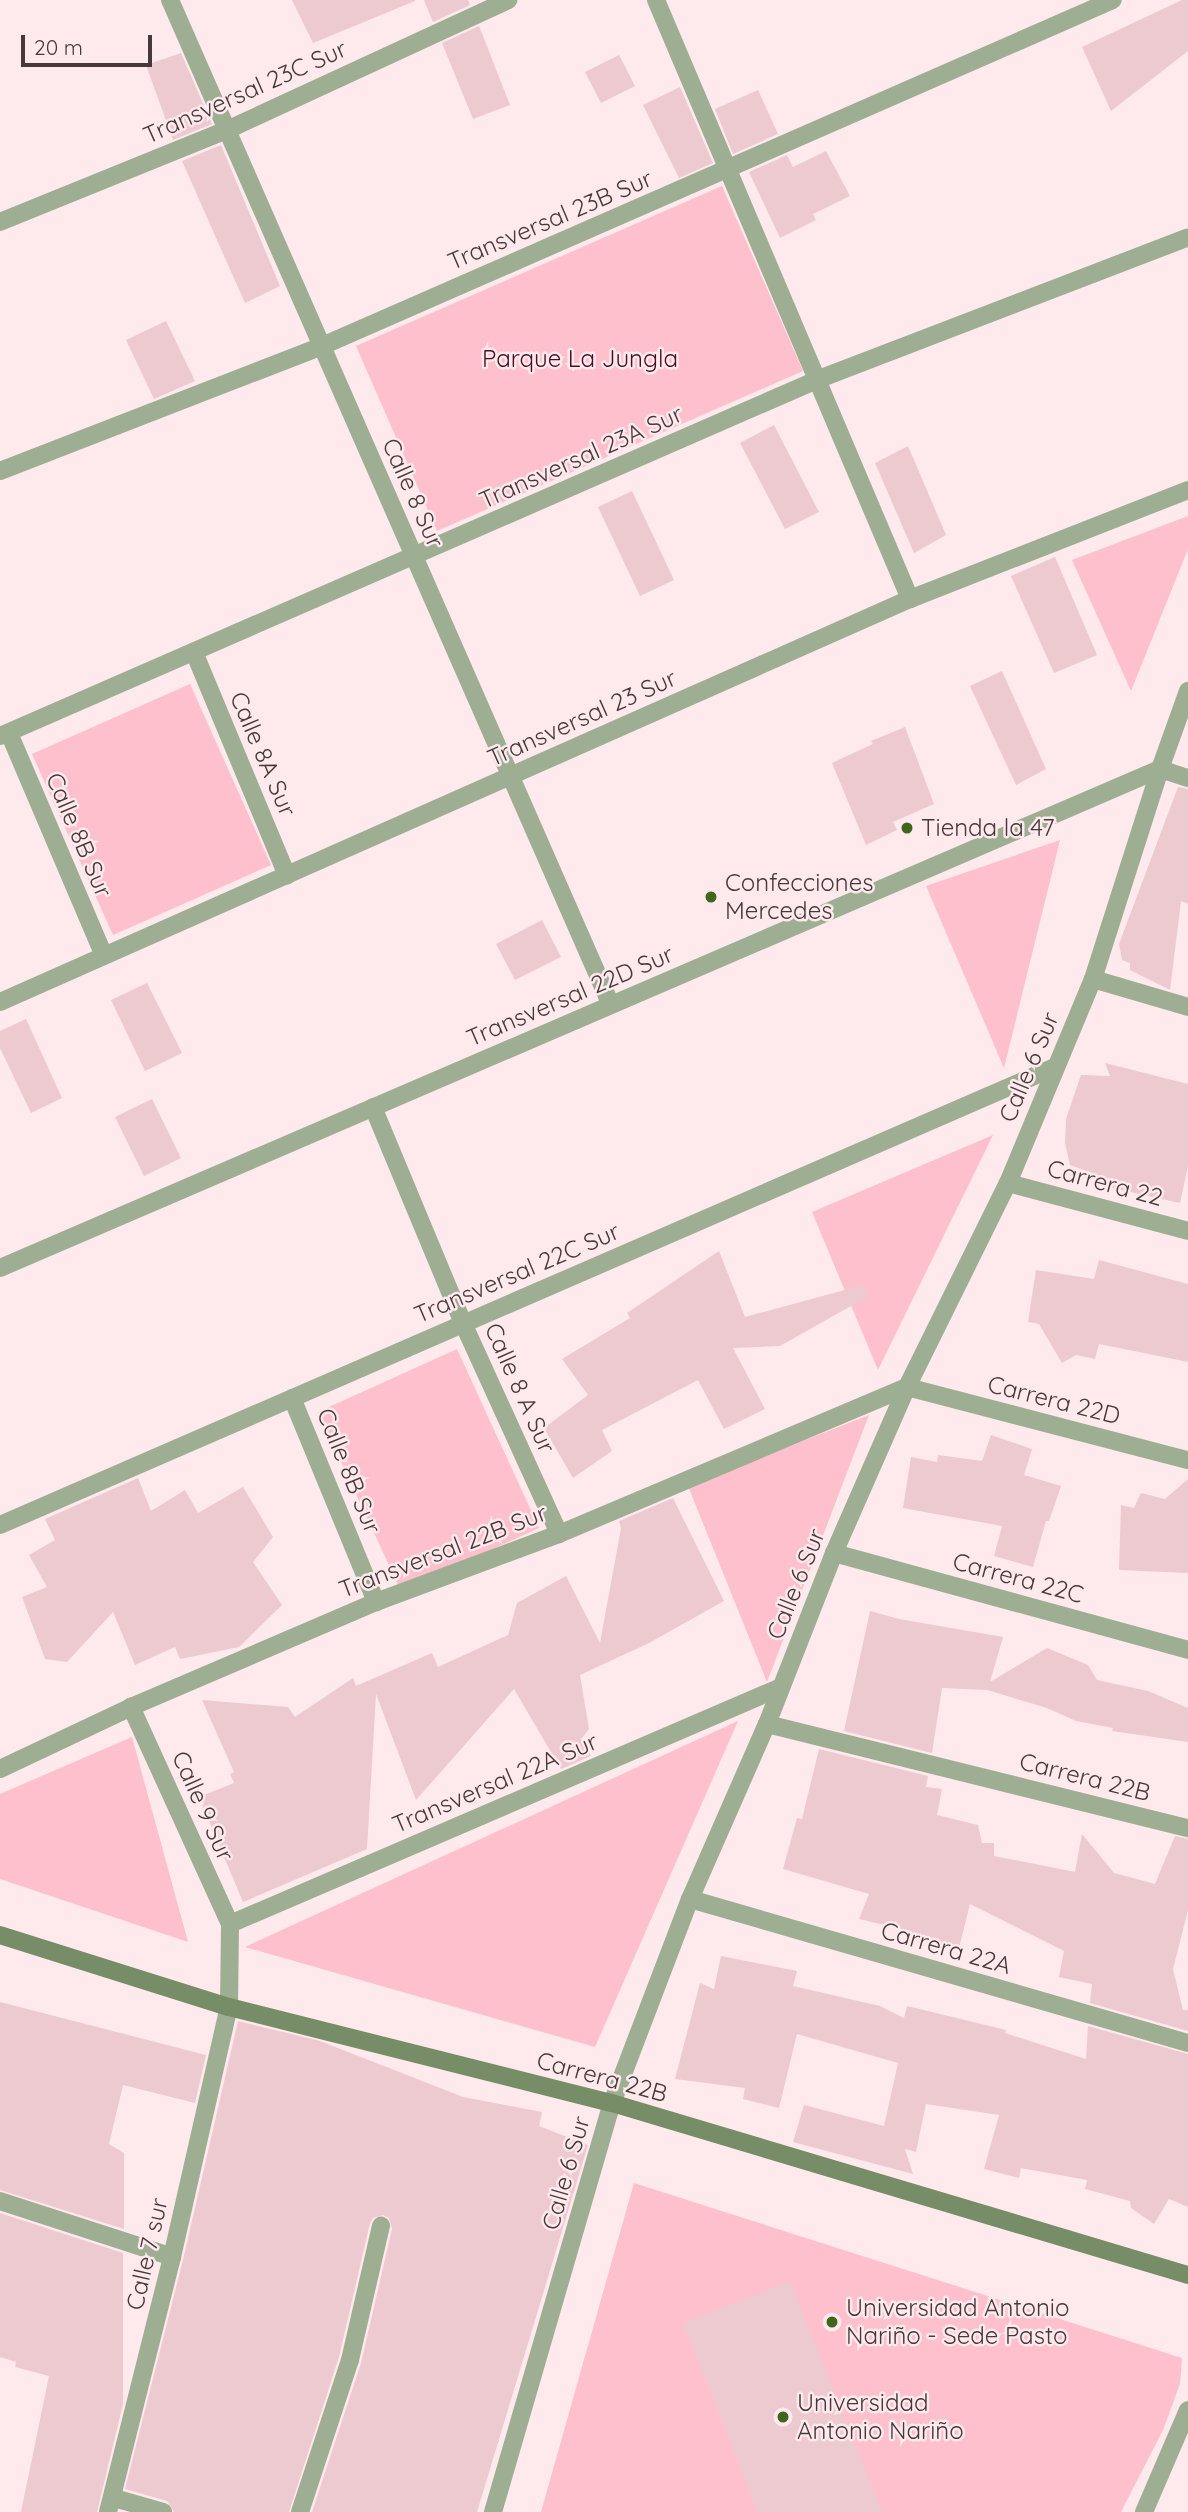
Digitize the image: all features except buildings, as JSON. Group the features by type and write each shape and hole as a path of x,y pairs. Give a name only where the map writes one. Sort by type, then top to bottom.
{"street":[{"name":"Calle 8 Sur","path":"170,0 611,1005"},
{"name":"Transversal 23C Sur","path":"0,222 227,130 508,0"},
{"path":"656,0 819,379 910,599"},
{"name":"Transversal 23B Sur","path":"0,471 322,346 1112,0"},
{"name":"Transversal 23A Sur","path":"5,734 819,379 1188,237"},
{"name":"Transversal 23 Sur","path":"0,1002 910,599 1188,490"},
{"name":"Calle 8A Sur","path":"194,652 287,875"},
{"name":"Calle 6 Sur","path":"494,2512 612,2103 690,1899 766,1724 834,1553 907,1387 1008,1183 1093,979 1160,769 1188,691"},
{"name":"Calle 8B Sur","path":"5,734 104,956"},
{"path":"1160,769 1188,778"},
{"name":"Transversal 22D Sur","path":"0,1269 1160,769"},
{"path":"1093,979 1188,1007"},
{"name":"Transversal 22C Sur","path":"0,1525 1055,1067"},
{"name":"Calle 8 A Sur","path":"373,1107 463,1323 559,1534"},
{"name":"Carrera 22","path":"1008,1183 1188,1231"},
{"name":"Carrera 22D","path":"907,1387 1188,1460"},
{"name":"Transversal 22B Sur","path":"0,1769 131,1707 376,1602 559,1534 907,1387"},
{"name":"Calle 8B Sur","path":"292,1398 376,1602"},
{"name":"Carrera 22C","path":"834,1553 1188,1650"},
{"name":"Transversal 22A Sur","path":"230,1924 780,1687"},
{"name":"Calle 9 Sur","path":"131,1707 230,1924"},
{"name":"Carrera 22B","path":"766,1724 1188,1828"},
{"name":"Carrera 22A","path":"690,1899 1188,2043"},
{"name":"Calle 7 sur","path":"111,2505 172,2257 229,2007 230,1924"},
{"name":"Carrera 22B","path":"0,1935 229,2007 612,2103 1187,2273"},
{"path":"0,2201 172,2257"},
{"path":"300,2512 350,2360 381,2226"},
{"path":"1144,2512 1188,2410"},
{"path":"111,2505 163,2512"}],"green space":[{"name":"Parque La Jungla","path":"722,186 803,371 437,531 356,346"},
{"path":"1188,516 1188,549 1131,691 1072,560"},
{"path":"190,684 271,865 113,935 32,754"},
{"path":"1060,840 1004,1068 926,886"},
{"path":"993,1135 878,1370 812,1212"},
{"path":"457,1349 539,1528 401,1591 318,1412"},
{"path":"869,1415 767,1682 688,1486"},
{"path":"738,1721 595,2047 245,1947"},
{"path":"132,1737 188,1942 0,1879 0,1794"},
{"name":"Universidad Antonio Nariño - Sede Pasto","path":"634,2183 1182,2358 1180,2384 1163,2430 1121,2512 541,2512"}],"place":[{"name":"Tienda la 47","path":"907,828"},
{"name":"Confecciones Mercedes","path":"711,897"},
{"name":"Universidad Antonio Nariño - Sede Pasto","path":"832,2322"},
{"name":"Universidad Antonio Nariño","path":"783,2417"}]}
